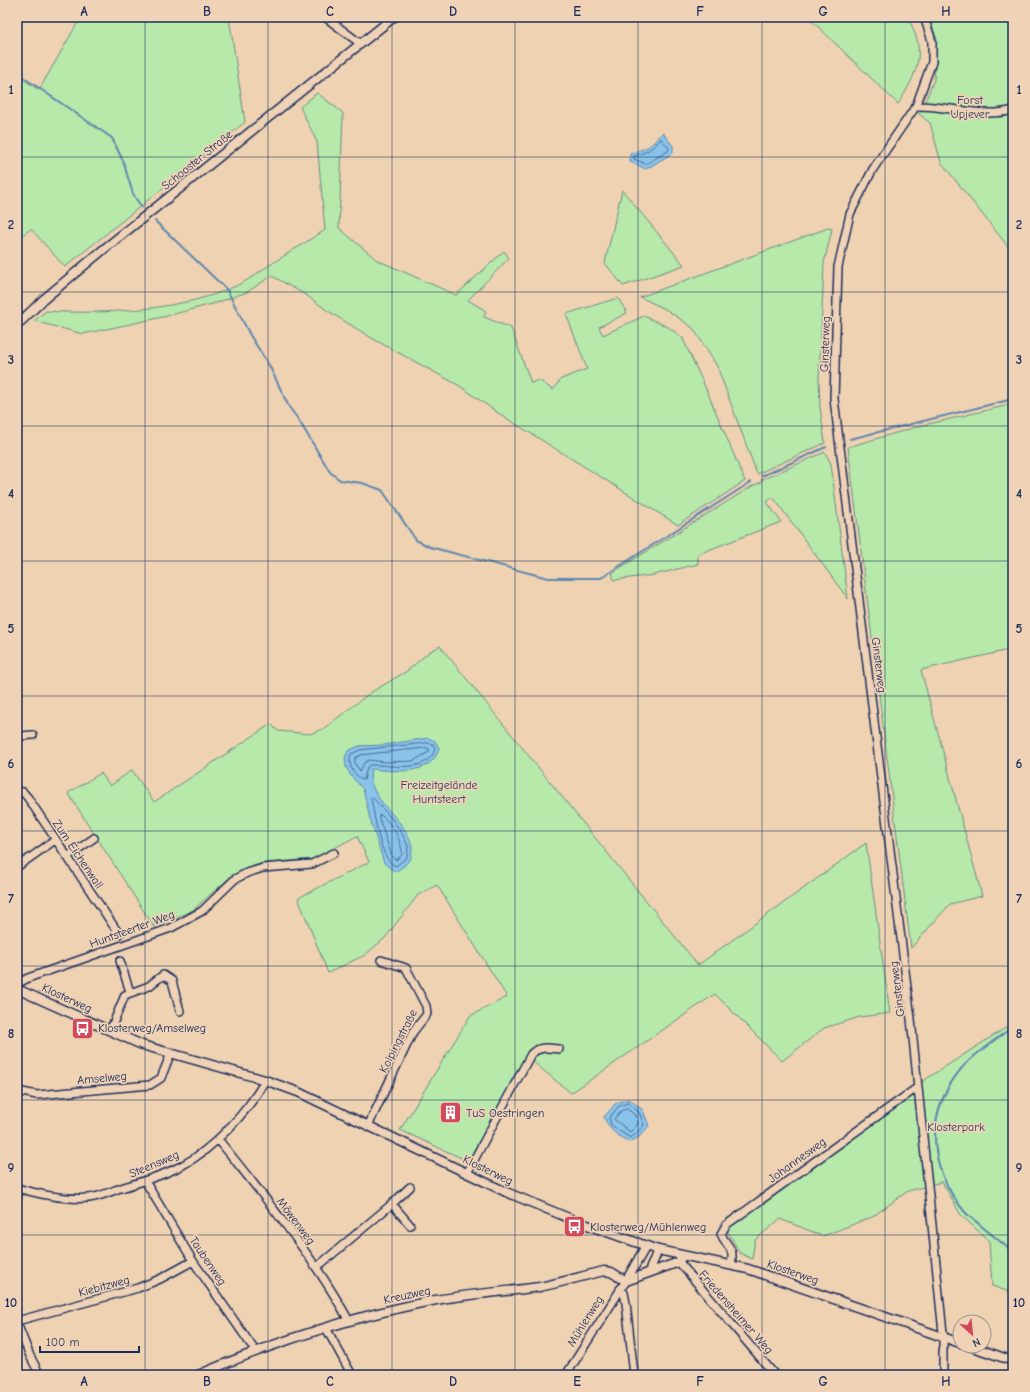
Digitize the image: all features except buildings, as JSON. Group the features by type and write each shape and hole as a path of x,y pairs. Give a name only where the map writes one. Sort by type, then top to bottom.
{"street":[{"path":"325,17 360,44"},
{"name":"Schooster Straße","path":"17,325 44,299 394,17"},
{"name":"Ginsterweg","path":"924,17 932,41 932,62 916,106 873,169 850,214 838,267 834,399 909,996 943,1337 943,1375"},
{"path":"916,106 933,106 999,114 1013,110"},
{"path":"17,740 21,736 33,736"},
{"name":"Zum Eichenwall","path":"17,791 22,792 28,798 119,934"},
{"path":"67,857 94,838"},
{"path":"17,867 55,840"},
{"name":"Huntsteerter Weg","path":"17,984 28,978 171,928 202,911 235,879 247,872 263,868 312,864 334,853"},
{"name":"Kolpingstraße","path":"368,1126 413,1032 427,1014 426,1006 406,968 381,960"},
{"path":"120,961 130,992"},
{"path":"110,1031 125,995 149,986 163,974 172,982 180,1011"},
{"name":"Klosterweg","path":"17,989 142,1045 265,1080 298,1092 550,1211 681,1259 731,1264 952,1340"},
{"path":"467,1173 531,1054 535,1050 545,1047 559,1050"},
{"name":"Amselweg","path":"17,1091 37,1095 150,1085 161,1078 171,1053"},
{"name":"Steensweg","path":"18,1188 46,1195 90,1198 145,1181 182,1166 218,1139 256,1098 265,1080"},
{"name":"Johannesweg","path":"731,1264 733,1255 732,1250 721,1234 726,1225 918,1087"},
{"name":"Möwenweg","path":"218,1139 281,1218 330,1285 349,1321"},
{"name":"Taubenweg","path":"145,1181 193,1261 256,1352"},
{"path":"317,1267 410,1187"},
{"path":"17,1199 18,1188"},
{"path":"392,1204 410,1225"},
{"name":"Mühlenweg","path":"566,1375 626,1281 646,1246"},
{"path":"649,1272 658,1250"},
{"path":"626,1281 681,1259"},
{"name":"Friedensheimer Weg","path":"681,1259 771,1374"},
{"name":"Kiebitzweg","path":"17,1322 138,1288 160,1279 193,1261"},
{"name":"Kreuzweg","path":"205,1374 256,1352 326,1328 437,1300 540,1287 604,1271 610,1272 626,1281"},
{"path":"620,1289 624,1293 626,1303 634,1375"},
{"path":"17,1322 30,1356 40,1375"},
{"path":"326,1328 352,1375"},
{"path":"992,1354 1013,1361"}],"green space":[{"path":"81,17 229,17 245,122 65,267 31,229 17,239 17,75 39,90"},
{"path":"808,17 908,17 917,40 918,57 911,82 898,104"},
{"name":"Forst Upjever","path":"929,17 1013,17 1013,253 941,162 930,123 918,113 922,109 934,80 937,40"},
{"path":"317,93 343,113 339,228 377,260 456,295 504,251 509,258 468,300 486,311 484,317 511,328 531,383 539,380 553,390 561,379 587,369 566,314 618,298 627,313 599,327 603,335 644,316 668,327 682,337 745,481 678,525 498,413 460,386 375,340 328,311 306,295 272,276 247,292 216,303 163,317 83,334 34,321 46,311 93,312 144,309 196,300 219,293 247,280 325,230 317,142 300,107"},
{"path":"622,190 684,265 623,286 605,263"},
{"path":"828,228 832,229 824,263 819,380 820,407 825,443 757,474 717,366 693,328 667,310 640,297"},
{"path":"1013,404 1013,649 921,670 982,896 950,904 911,948 848,447 916,427"},
{"path":"825,452 831,464 848,599 773,497 767,502 781,522 698,554 698,564 654,575 614,580 612,573 754,485 762,482 761,480"},
{"name":"Freizeitgelände Huntsteert","path":"440,646 698,965 866,843 890,1013 860,1017 824,1028 782,1061 715,994 571,1093 526,1056 468,1161 400,1130 470,1016 507,997 437,885 418,895 385,938 365,955 328,973 298,898 369,862 357,836 314,859 263,863 246,868 230,877 193,910 154,927 68,793 101,773 110,786 132,770 154,802 271,724 278,731 310,734 323,729 370,693 407,671 429,652"},
{"name":"Klosterpark","path":"1013,1023 1013,1293 992,1286 989,1241 961,1215 942,1182 908,1191 872,1217 823,1236 780,1219 755,1240 752,1259 740,1253 724,1225 926,1079"}],"water":[{"path":"663,133 673,146 673,153 646,169 630,162 630,154 649,146"},
{"path":"428,738 435,741 439,748 435,757 429,764 420,768 400,771 371,769 371,780 374,790 402,826 412,846 411,858 404,866 395,872 384,863 370,819 363,789 351,776 346,767 345,758 348,751 359,746 384,745"},
{"path":"629,1099 643,1110 649,1126 639,1137 630,1142 614,1132 608,1126 604,1117 616,1103"}],"waterway":[{"path":"17,73 112,138 123,161 133,194 142,208"},
{"path":"155,221 227,290 250,335 270,367 289,407 298,419 330,472 340,480 362,483 382,490 416,540 430,547 548,578 601,578 751,482"},
{"path":"850,439 1013,399"},
{"path":"762,476 826,447"},
{"path":"1013,1027 972,1058 961,1069 949,1086 941,1104 936,1122 935,1140 937,1159 943,1177 952,1194 967,1215 1013,1252"}],"place":[{"name":"Klosterweg/Amselweg","path":"83,1028"},
{"name":"TuS Oestringen","path":"451,1113"},
{"name":"Klosterweg/Mühlenweg","path":"575,1227"}]}
